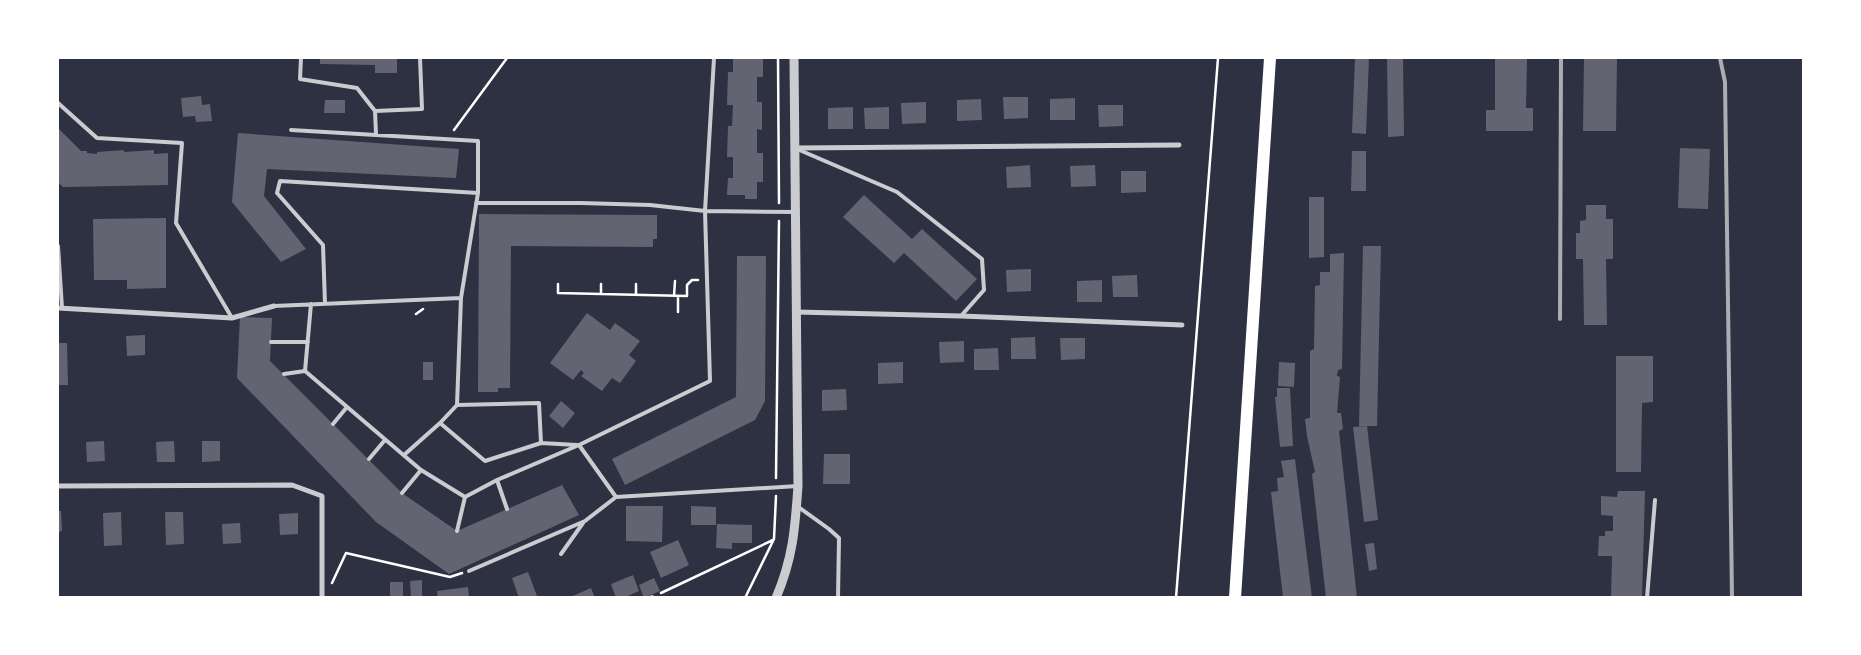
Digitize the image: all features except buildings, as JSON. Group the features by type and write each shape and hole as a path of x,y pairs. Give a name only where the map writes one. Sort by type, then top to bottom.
{"main road":[{"path":"1235,598 1270,58"}],"street":[{"path":"776,598 791,555 795,532 798,486 794,58"},
{"path":"795,148 1180,145"},
{"path":"60,308 232,318 274,306"},
{"path":"796,312 961,316 1182,325"},
{"path":"58,486 292,484 322,496 322,595"}],"lane":[{"path":"301,58 300,79 357,88 375,111 376,134"},
{"path":"375,111 422,109 420,58"},
{"path":"465,496 497,480 579,445 710,381 705,211 714,58"},
{"path":"58,103 96,138 182,143 176,223 232,318"},
{"path":"291,130 478,141 478,193 461,298 457,405 404,455"},
{"path":"795,148 897,192 982,259 984,290 961,316"},
{"path":"325,304 323,245 277,193 280,181 478,193"},
{"path":"476,203 640,205 705,211 796,212"},
{"path":"58,246 60,308"},
{"path":"274,306 461,298"},
{"path":"305,371 311,304"},
{"path":"271,342 308,342"},
{"path":"284,374 305,371 420,470 465,496"},
{"path":"457,405 538,403 541,443"},
{"path":"333,424 347,407"},
{"path":"440,423 485,461 541,443 579,445"},
{"path":"369,460 385,440"},
{"path":"579,445 616,497"},
{"path":"402,493 420,470"},
{"path":"497,480 507,509"},
{"path":"469,571 585,521 616,497 798,486"},
{"path":"457,531 465,496"},
{"path":"1647,598 1655,500"},
{"path":"796,506 838,538 838,598"},
{"path":"561,554 585,521"}],"path":[{"path":"447,139 507,58"},
{"path":"745,598 774,539 779,211 778,58"},
{"path":"1176,598 1218,58"},
{"path":"558,284 558,294 601,293 687,296 687,285 692,280 708,279"},
{"path":"674,281 678,312"},
{"path":"601,284 601,293"},
{"path":"636,284 636,294"},
{"path":"653,597 774,539"},
{"path":"322,595 332,584 346,553 450,576 469,571"}],"railway":[{"path":"1560,319 1561,58"},
{"path":"1720,58 1725,82 1732,598"}]}
